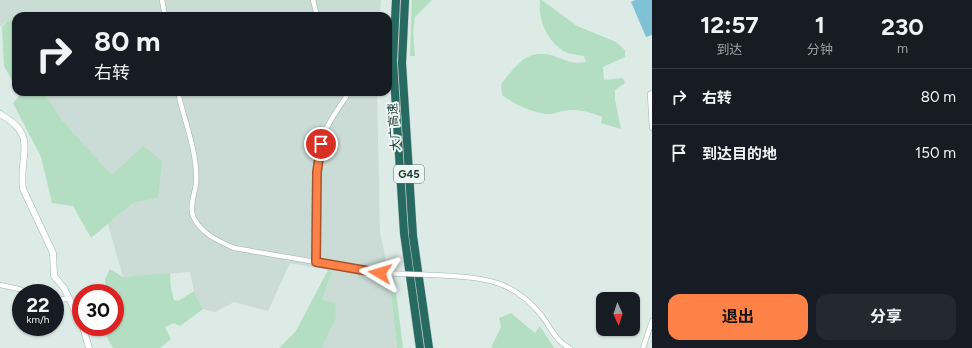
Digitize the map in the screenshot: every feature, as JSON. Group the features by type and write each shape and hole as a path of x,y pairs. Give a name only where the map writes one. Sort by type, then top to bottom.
{"highway":[{"name":"大广高速","path":"396,0 392,61 404,234 420,348"},
{"name":"大广高速","path":"405,0 402,63 413,236 429,348"}],"street":[{"path":"162,0 164,12"},
{"path":"313,0 316,12"},
{"path":"652,93 650,94 650,106 652,128"},
{"path":"179,96 196,168 196,182 192,210 193,217 205,232 220,242 234,248 380,273 435,275 489,280 503,284 517,292 542,316 553,334 565,346 570,348"},
{"path":"316,262 317,172 321,144 324,133 346,96"},
{"path":"0,114 16,125 25,141 21,180 23,189 53,253 54,276 72,304"},
{"path":"0,285 12,288"},
{"path":"64,299 69,298"},
{"path":"643,348 652,321"},
{"path":"85,336 89,348"}],"shaded area":[{"path":"0,0 381,0 380,12 12,12 12,21 9,19 0,27"},
{"path":"47,96 377,96 380,232 389,276 397,348 322,348 336,318 322,300 332,272 328,270 290,263 268,311 234,302 215,312 203,309 194,291 190,272 123,277 108,224 133,203 158,198 143,146 113,176 62,120"}],"green space":[{"path":"412,0 432,0 415,17 413,31 415,56 410,56"},
{"path":"540,0 577,26 616,42 625,50 625,57 603,67 604,80 623,78 625,83 615,90 615,100 621,129 601,123 602,117 588,112 573,110 562,111 554,114 539,113 518,105 502,95 501,84 517,65 529,56 545,54 566,61 581,63 586,62 584,56 563,51 552,41 542,22 540,15"},
{"path":"9,19 12,21 12,81 4,66 2,27"},
{"path":"19,96 47,96 62,120 112,175 143,146 162,161 158,198 133,203 91,238 73,206 52,203 41,157 13,103"},
{"path":"110,269 123,277 170,273 171,289 174,300 178,301 194,291 203,309 180,326 174,323 165,327 171,339 160,348 113,348 106,336 124,336 124,284 105,284 105,279"},
{"path":"328,270 332,272 322,300 335,303 336,318 322,348 279,348 296,331"},
{"path":"389,276 394,276 403,348 397,348"},
{"path":"511,313 535,333 540,326 554,348 491,348 501,327 499,318"}],"water":[{"path":"635,0 652,0 652,35 646,37 631,2"}],"route":[{"path":"321,144 317,172 315,221 316,262 380,273"}]}
